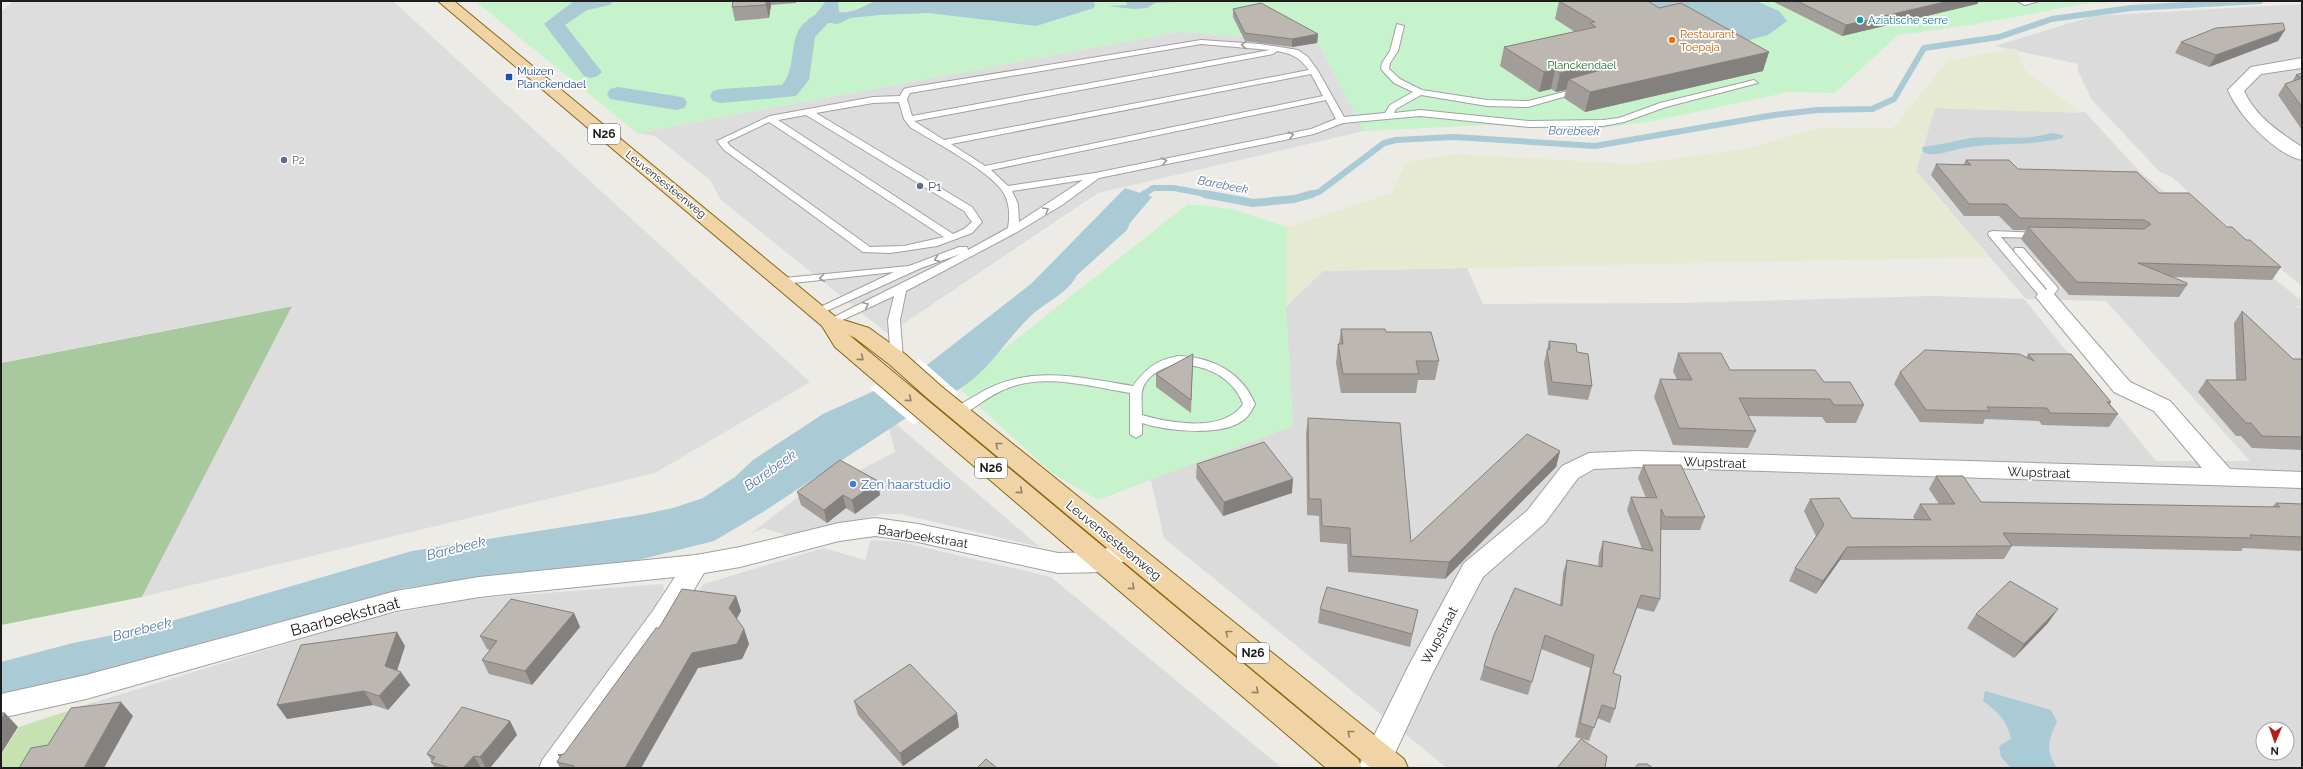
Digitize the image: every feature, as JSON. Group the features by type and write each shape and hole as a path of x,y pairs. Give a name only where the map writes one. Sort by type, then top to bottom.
{"main road":[{"name":"Leuvensesteenweg","path":"445,1 784,281 824,317 842,342 1347,768"},
{"name":"Leuvensesteenweg","path":"824,317 862,333 897,359 958,412 1126,549 1382,765"}],"street":[{"path":"2302,63 2256,70 2236,90 2240,103 2265,128 2302,155"},
{"path":"2046,297 2122,387 2162,406 2224,478"},
{"name":"Wupstraat","path":"1382,765 1419,673 1473,570 1536,517 1570,472 1589,461 1638,459 2302,480"},
{"name":"Baarbeekstraat","path":"1,706 86,687 396,601 479,587 696,565 740,557 839,532 875,528 918,533 1058,563 1102,562 1126,549"},
{"path":"554,768 662,618 696,565"}],"lane":[{"path":"2021,1 2024,3 2035,1"},
{"path":"1400,26 1394,51 1385,69 1397,81 1420,92 1487,103 1528,104 1592,88"},
{"path":"1013,230 1016,216 1006,189 982,169 913,125 908,119 902,99 907,91 1201,42 1288,50 1305,59 1314,71 1329,97 1340,120"},
{"path":"908,119 1288,50"},
{"path":"941,143 1314,71"},
{"path":"1006,189 1096,176 1314,131 1340,120 1420,113 1529,124 1595,124 1621,120 1663,105 1754,83"},
{"path":"1388,115 1393,107 1420,92"},
{"path":"982,169 1329,97"},
{"path":"808,112 968,209 977,222 969,231 951,237 888,251 867,250 727,148 722,141 736,133 770,119 873,100 902,99"},
{"path":"770,119 951,237"},
{"path":"824,317 901,289 1013,230 1058,203 1096,176"},
{"path":"824,317 917,266 1013,230"},
{"path":"2019,250 2053,289 2046,297 1993,234 2049,235"},
{"path":"784,281 917,266"},
{"path":"897,359 894,320 901,289"},
{"path":"1136,417 1161,425 1188,428 1227,423 1242,415 1248,404 1243,390 1228,375 1211,366 1191,360 1173,360 1156,366 1136,390 1136,417 1136,434"},
{"path":"958,412 1004,385 1027,381 1050,379 1075,381 1136,390"}],"shaded area":[{"name":"P2","path":"14,1 393,1 810,382 655,473 142,597 292,306 1,363 1,12"},
{"path":"2302,4 2302,286 2212,213 2172,177 2160,172 2092,100 2078,71 2078,64 1995,46 2093,16"},
{"name":"P1","path":"1179,32 1318,43 1364,131 1098,193 888,334 721,200 710,180 655,136 637,133"},
{"path":"1935,108 2085,112 2140,172 2302,301 2302,306 2293,306 2302,308 2302,768 1447,768 1164,538 1151,481 1146,481 1293,426 1286,307 1323,271 1467,268 1483,304 1681,303 1933,296 2024,299 2156,461 2250,461 2106,301 2026,299 1916,171"},
{"path":"896,424 1040,547 900,514 882,514 785,535 764,528 750,534 807,490 858,471 895,452 889,428"},
{"path":"871,540 901,542 1051,577 1282,768 40,768 62,758 95,702 371,618 469,599 663,584 664,590 657,602 688,603 704,584 823,548 865,560"}],"green space":[{"name":"Planckendael","path":"475,1 2129,1 2083,4 1971,25 1898,35 1835,93 1789,92 1653,121 1587,130 1485,125 1364,131 1318,43 1179,32 637,133"},
{"path":"2016,48 2025,70 2081,113 1935,108 1916,171 1989,257 1323,271 1286,307 1287,227 1392,193 1406,162 1456,154 1633,164 1745,149 1818,128 1893,128 1947,61"},
{"path":"1188,204 1232,209 1287,227 1286,307 1293,426 1098,500 1052,473 960,389 974,379 991,359"},
{"path":"293,306 142,597 1,625 1,363"},
{"path":"95,702 62,758 40,768 1,768 1,755 19,727"}],"water":[{"path":"826,1 838,1 839,12 849,12 877,1 1093,1 1095,5 1094,8 1036,26 929,13 850,18 838,24 807,20 815,15"},
{"path":"1126,1 1194,1 1155,3 1147,8 1133,9 1108,6 1127,5"},
{"path":"1649,1 1756,1 1779,11 1787,21 1768,35 1746,41 1649,13"},
{"path":"2051,133 2063,135 2063,138 2050,141 1985,145 1959,149 1941,154 1927,154 1923,152 1922,147 1971,138 2020,138 2040,136"},
{"path":"1125,188 1152,197 1130,223 1127,230 1077,275 1063,292 1034,313 978,375 956,391 927,365 1032,283"},
{"path":"874,391 906,418 763,512 714,541 634,561 532,571 405,588 1,698 1,662 73,643 144,629 412,551 640,515 673,508 703,498 735,477 753,460 823,414"},
{"path":"1985,691 2051,710 2057,722 2050,740 2049,750 2057,768 2011,768 2001,757 1999,746 2011,739 2009,732 2001,717 1983,701"}],"pier":[{"path":"919,359 960,394 914,425 870,388"}],"building":[{"path":"733,1 766,1 766,5 732,7"},
{"path":"1559,1 1648,1 1659,8 1681,3 1769,52 1590,92 1569,79 1608,68 1609,65 1605,62 1560,73 1555,69 1544,72 1504,47 1596,27 1590,23 1595,22"},
{"path":"1797,1 1949,1 1846,25"},
{"path":"1261,3 1318,34 1292,39 1245,33 1233,9"},
{"path":"2283,23 2285,30 2216,55 2181,42 2216,28"},
{"path":"2302,73 2302,78 2296,75"},
{"path":"2302,78 2302,107 2285,84"},
{"path":"1966,160 2009,160 2018,169 2137,172 2159,193 2189,193 2227,227 2232,227 2246,240 2250,240 2281,267 2138,263 2187,283 2187,285 2077,282 2028,227 2144,229 2151,224 2144,220 2020,218 2006,204 1969,204 1936,164 1971,165"},
{"path":"2242,311 2293,359 2302,359 2302,437 2262,436 2251,423 2246,423 2206,380 2246,380"},
{"path":"1341,329 1385,329 1386,332 1431,332 1439,361 1416,361 1419,374 1343,374 1338,344 1343,344"},
{"path":"1549,341 1576,344 1577,352 1588,354 1592,386 1552,382 1547,350 1550,349"},
{"path":"1925,350 2019,354 2034,361 2028,354 2071,354 2111,402 2107,402 2118,414 2050,413 2047,408 1987,407 1990,411 1926,410 1900,372"},
{"path":"1678,353 1721,353 1730,370 1815,370 1824,382 1850,382 1864,405 1834,405 1830,399 1739,398 1756,431 1679,428 1660,379 1692,380"},
{"path":"1193,354 1191,400 1156,374"},
{"path":"1308,418 1400,423 1411,542 1527,434 1560,451 1449,562 1351,556 1350,528 1322,526 1321,499 1309,499"},
{"path":"1264,442 1293,479 1224,502 1197,464"},
{"path":"840,460 878,481 852,500 843,495 824,510 797,492"},
{"path":"1643,465 1681,465 1705,517 1665,517 1661,509 1660,599 1641,595 1613,673 1621,676 1615,709 1602,705 1594,728 1580,723 1594,655 1545,635 1532,682 1484,666 1494,635 1515,588 1562,606 1567,560 1602,567 1603,541 1653,551 1631,497 1657,498"},
{"path":"1936,476 1963,476 1981,502 2280,507 2276,503 2302,504 2302,537 2250,535 2252,538 2003,533 2012,546 1847,547 1823,581 1795,568 1824,525 1810,499 1839,498 1852,518 1931,520 1920,504 1955,504"},
{"path":"2010,581 2058,609 2024,644 1976,614"},
{"path":"1327,587 1418,610 1412,634 1320,609"},
{"path":"682,589 736,596 729,608 744,629 737,644 692,653 625,768 573,768 574,766 557,762 561,755 558,755 564,754 656,628 659,628"},
{"path":"511,599 574,613 525,671 482,660 497,641 480,636"},
{"path":"397,632 385,666 401,672 379,696 364,691 277,705 301,645"},
{"path":"910,664 957,713 900,753 854,701"},
{"path":"121,702 84,768 19,768 31,748 48,745 71,708"},
{"path":"462,707 510,721 480,757 474,756 463,768 450,768 431,762 435,757 427,754"},
{"path":"1,713 5,713 1,719"},
{"path":"1581,739 1607,756 1605,768 1557,768"},
{"path":"986,759 997,768 977,768"},
{"path":"1638,764 1647,764 1653,768 1635,768"}],"waterway":[{"path":"591,72 554,24 581,5 603,1"},
{"name":"Barebeek","path":"1308,195 1319,192 1384,143 1396,140 1454,137 1595,146 1774,115 1818,110 1872,109 1894,99 1924,48 1999,37 2052,19 2131,8 2260,1"},
{"path":"721,96 788,91 798,80 805,35 820,21"},
{"path":"618,94 676,103"},
{"name":"Barebeek","path":"1143,195 1153,188 1174,188 1211,195"},
{"name":"Barebeek","path":"1135,201 1145,194"},
{"name":"Barebeek","path":"1205,194 1253,203 1294,199 1312,194"}],"place":[{"name":"Aziatische serre","path":"1860,20"},
{"name":"Restaurant Toepaja","path":"1672,40"},
{"name":"Muizen Planckendael","path":"509,77"},
{"name":"P2","path":"284,160"},
{"name":"P1","path":"920,186"},
{"name":"Zen haarstudio","path":"853,484"}]}
